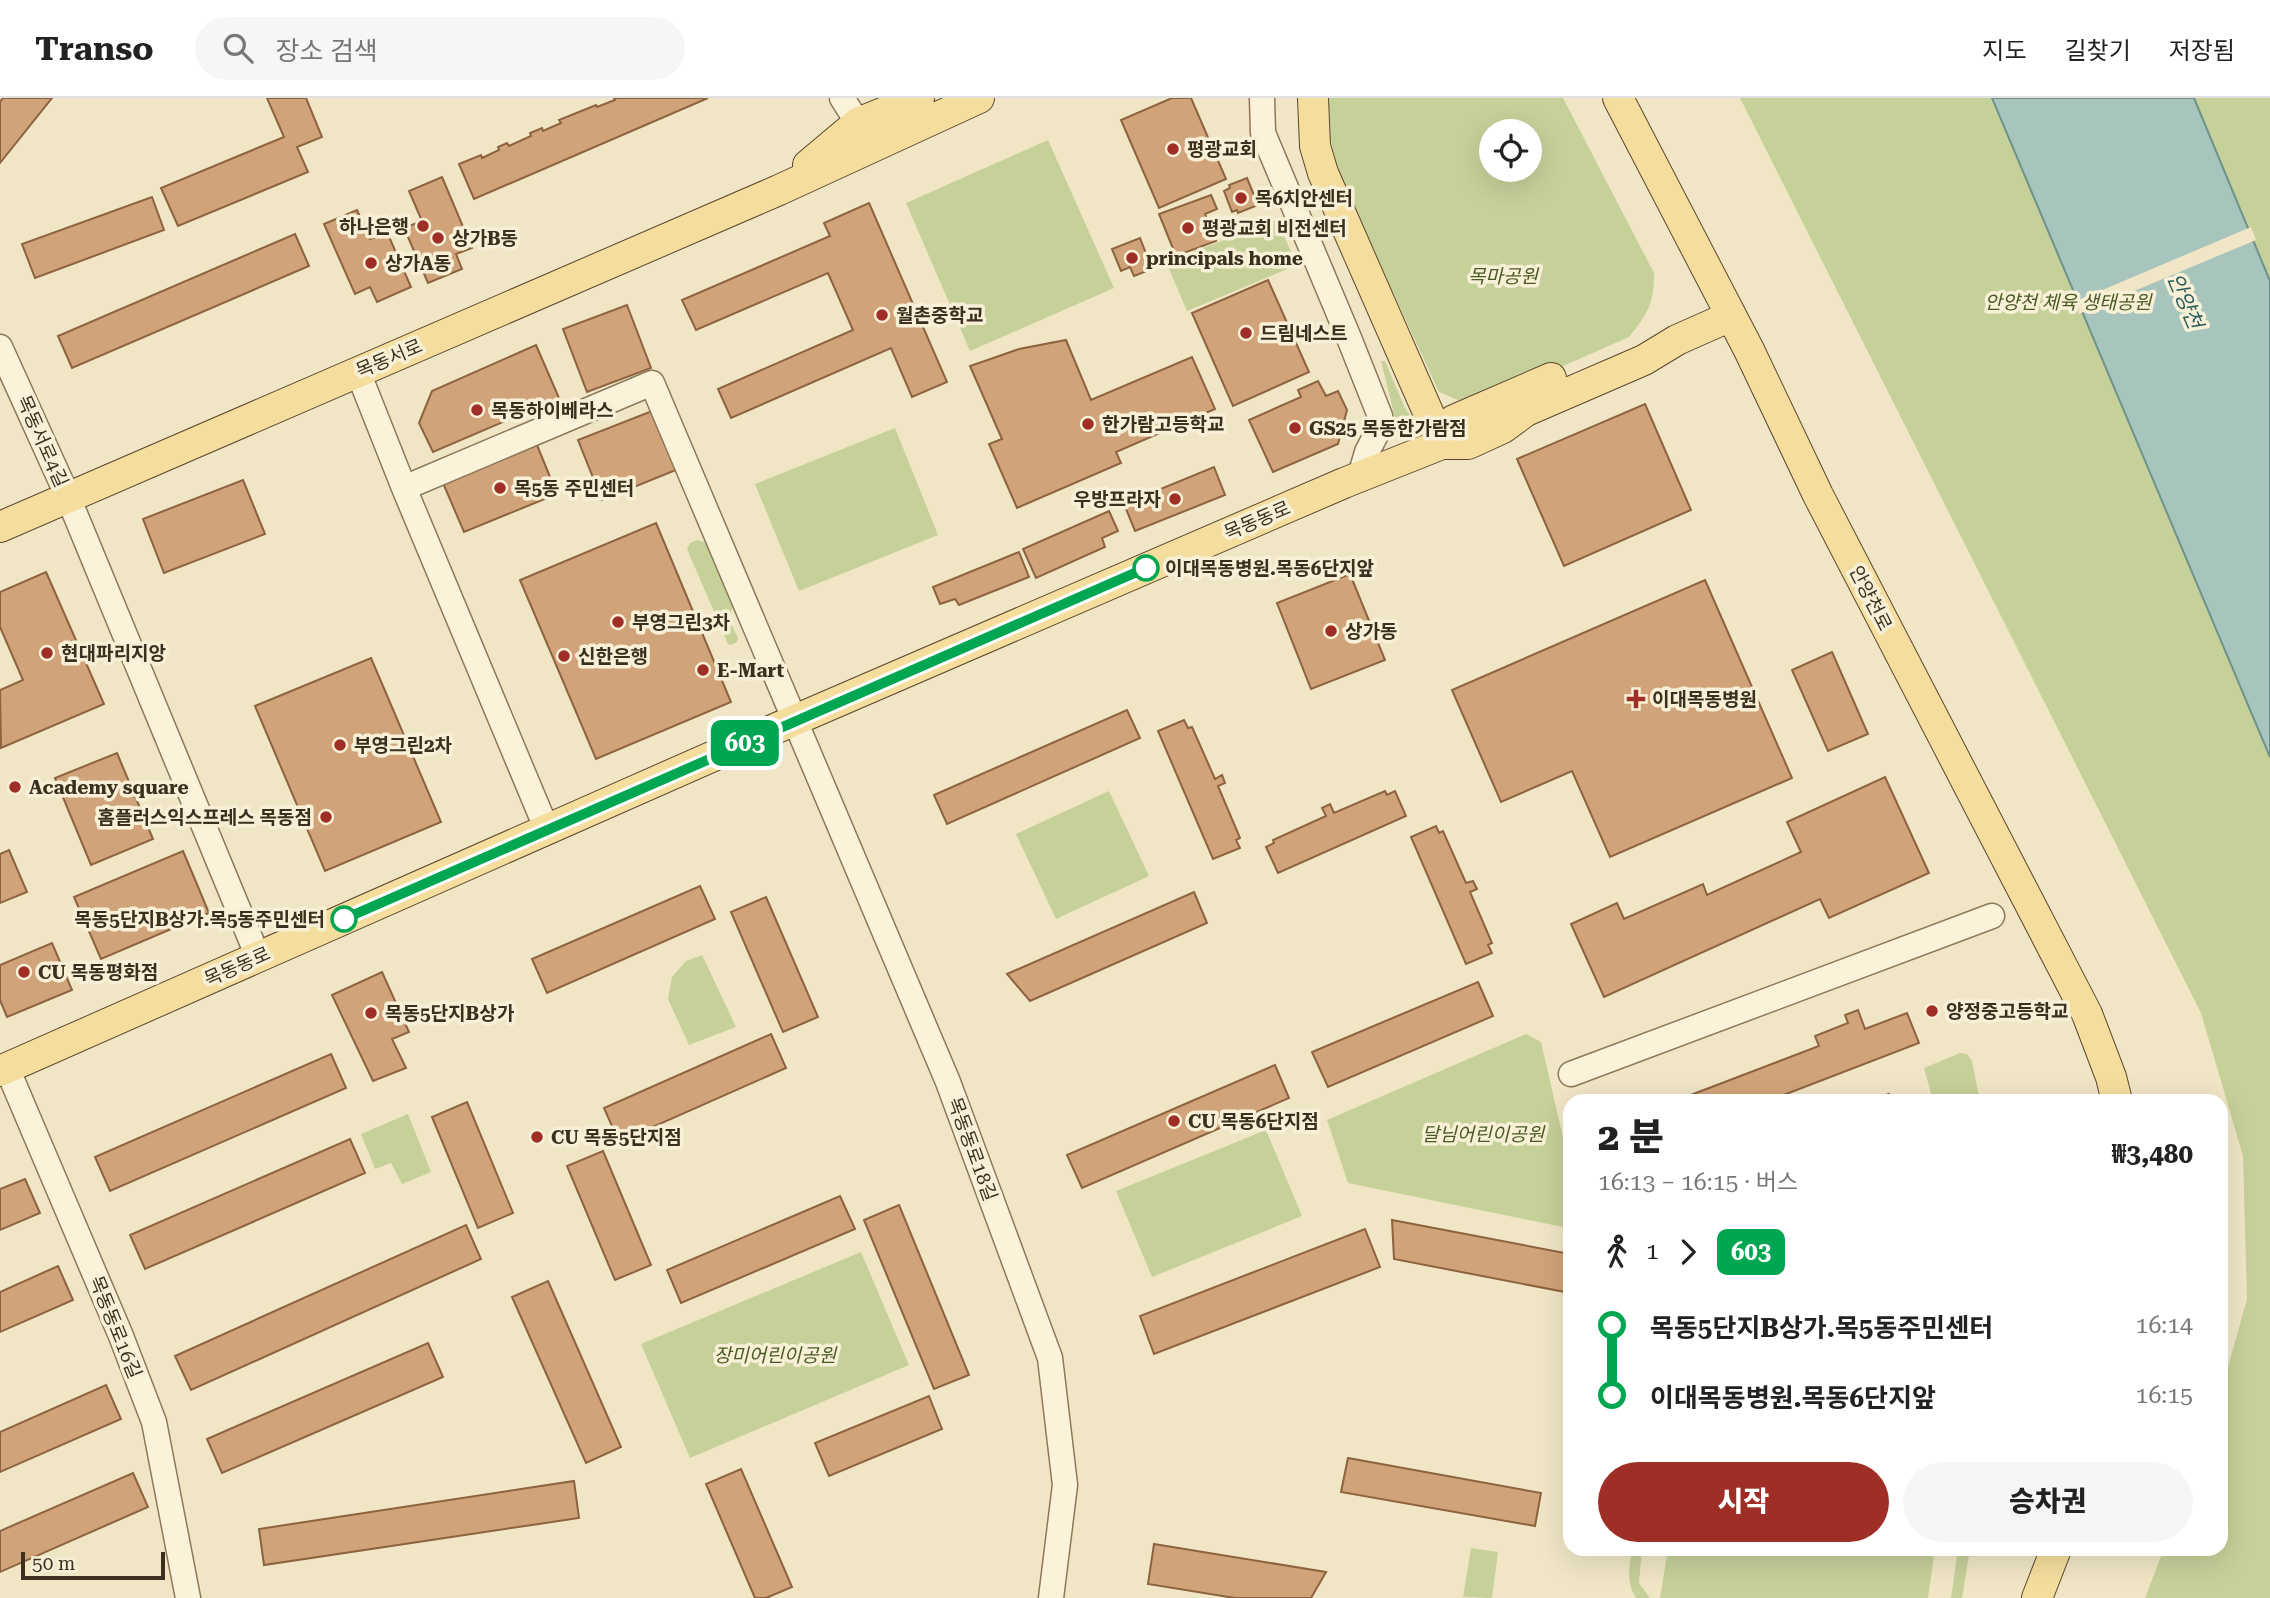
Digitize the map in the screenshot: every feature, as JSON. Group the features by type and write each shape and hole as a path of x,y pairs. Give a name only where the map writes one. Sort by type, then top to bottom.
{"main road":[{"name":"목동서로","path":"779,190 858,123 919,98"},
{"path":"1313,98 1315,146 1323,173 1442,444"},
{"name":"안양천로","path":"1618,98 1749,350 1830,519 2087,1014 2116,1094"},
{"name":"목동서로","path":"0,527 779,190 966,104"},
{"name":"목동동로","path":"3,1069 795,720 1360,476 1442,444 1468,444 1503,428 1526,411 1644,360 1677,340 1731,316"},
{"path":"2037,1598 2053,1556"}],"street":[{"path":"842,98 858,123"},
{"path":"1262,98 1262,133 1380,416 1380,429 1367,452 1360,476"},
{"name":"목동서로4길","path":"0,347 68,497 258,957"},
{"path":"358,372 547,830"},
{"name":"목동동로18길","path":"404,488 652,383 948,1082 1050,1358 1065,1485 1051,1598"},
{"path":"1571,1074 1992,916"},
{"name":"목동동로16길","path":"3,1069 121,1336 154,1422 188,1598"}],"green space":[{"name":"목마공원","path":"1329,98 1563,98 1654,273 1653,292 1645,315 1629,337 1477,404 1439,392 1338,173 1329,132"},
{"name":"안양천 체육 생태공원","path":"1740,98 2270,98 2270,1598 2145,1598 2161,1556 2228,1556 2228,1367 2247,1299 2243,1156 2228,1105 2228,1094 2225,1094 2201,1013"},
{"path":"1048,140 1114,288 970,351 906,203"},
{"path":"1277,220 1297,265 1187,311 1166,262"},
{"path":"1381,361 1385,361 1413,420 1405,433 1390,438 1394,425 1393,410"},
{"path":"895,428 938,535 799,591 755,484"},
{"path":"697,540 707,545 733,605 729,619 738,638 737,642 731,645 728,644 687,549 690,543"},
{"path":"1109,791 1149,876 1056,919 1016,834"},
{"path":"702,955 736,1027 689,1045 668,999 672,977 686,961"},
{"name":"달님어린이공원","path":"1526,1034 1541,1042 1563,1138 1563,1227 1348,1183 1327,1120"},
{"path":"1960,1053 1967,1054 1972,1061 1979,1094 1931,1094 1924,1068"},
{"path":"408,1114 431,1172 402,1184 391,1163 375,1169 361,1134"},
{"path":"1266,1130 1302,1216 1152,1277 1116,1191"},
{"name":"장미어린이공원","path":"861,1252 909,1365 690,1458 641,1344"},
{"path":"1471,1548 1498,1552 1492,1598 1463,1597"},
{"path":"1631,1556 1641,1556 1639,1583 1650,1598 1636,1598 1629,1574"},
{"path":"1667,1556 1934,1556 1928,1598 1660,1598"},
{"path":"1957,1556 1969,1556 1962,1598 1951,1598"}],"water":[{"name":"안양천","path":"1992,98 2194,98 2270,281 2270,757"}],"pier":[{"path":"2251,227 2256,240 2079,314 2074,302"}],"building":[{"path":"3,98 52,98 0,163 0,102"},
{"path":"267,98 306,98 322,137 297,147 308,172 178,226 161,188 284,137"},
{"path":"614,98 708,98 474,199 459,164 481,155 482,158 499,150 498,147 507,143 509,146 531,136 530,133 542,128 543,131 561,123 559,120 615,100"},
{"name":"평광교회","path":"1172,98 1191,98 1226,179 1159,208 1121,120"},
{"name":"상가B동","path":"442,177 472,248 456,254 462,269 428,283 404,228 422,221 409,191"},
{"name":"목6치안센터","path":"1247,178 1258,205 1238,213 1237,210 1232,212 1224,191 1230,188 1229,185"},
{"name":"평광교회 비전센터","path":"1211,195 1217,209 1205,214 1216,241 1176,256 1159,214"},
{"path":"152,197 164,230 35,278 22,244"},
{"name":"월촌중학교","path":"869,203 947,382 912,397 891,348 731,418 718,389 853,330 828,273 696,330 682,300 830,236 824,223"},
{"name":"상가A동","path":"357,210 370,239 387,232 411,287 377,302 370,287 355,294 324,224"},
{"path":"295,234 309,266 72,368 58,336"},
{"name":"principals home","path":"1140,238 1152,269 1134,276 1130,267 1121,271 1112,249"},
{"name":"드림네스트","path":"1268,280 1309,372 1233,406 1192,313"},
{"path":"627,305 651,368 587,392 563,329"},
{"name":"한가람고등학교","path":"1066,340 1091,400 1192,357 1215,409 1116,452 1121,463 1017,508 989,444 1002,439 970,366 1019,349"},
{"name":"목동하이베라스","path":"536,345 559,398 433,452 419,423 432,391"},
{"path":"1318,381 1326,396 1338,391 1347,410 1338,444 1273,472 1249,420 1301,397 1298,390"},
{"path":"1645,404 1691,510 1564,566 1517,459"},
{"path":"652,411 676,470 602,500 578,440"},
{"name":"목5동 주민센터","path":"537,445 557,494 464,532 443,483"},
{"name":"우방프라자","path":"1214,467 1225,495 1135,531 1124,504"},
{"path":"243,480 265,534 164,573 143,519"},
{"path":"1109,511 1118,531 1102,538 1105,547 1036,578 1023,549"},
{"name":"부영그린3차","path":"656,523 731,702 596,759 520,580"},
{"path":"1019,552 1029,577 959,605 955,599 940,604 933,587"},
{"name":"현대파리지앙","path":"46,572 104,704 1,748 0,690 23,680 0,627 0,592"},
{"name":"상가동","path":"1350,574 1385,660 1311,689 1277,603"},
{"path":"1705,580 1792,778 1610,857 1572,771 1501,802 1452,690"},
{"path":"1832,652 1868,734 1828,751 1792,670"},
{"name":"부영그린2차","path":"371,658 441,822 325,871 255,706"},
{"path":"1127,710 1140,738 947,824 934,795"},
{"path":"1184,720 1188,728 1192,727 1215,779 1222,775 1225,783 1218,786 1240,838 1236,840 1240,848 1213,859 1158,731"},
{"path":"117,753 153,839 91,865 55,778"},
{"path":"1885,777 1929,873 1829,918 1820,899 1604,997 1571,924 1617,903 1624,919 1703,884 1707,895 1801,852 1787,822"},
{"path":"1385,791 1387,795 1395,791 1406,816 1278,873 1266,847 1274,843 1273,840 1326,816 1322,808 1330,804 1334,813"},
{"path":"1436,826 1439,833 1443,831 1466,883 1473,881 1477,889 1470,892 1492,943 1488,945 1492,953 1466,964 1411,837"},
{"path":"9,850 27,892 0,903 0,854"},
{"path":"183,851 209,913 101,959 74,897"},
{"path":"700,886 715,919 547,993 532,959"},
{"path":"1194,892 1207,923 1030,1001 1007,974"},
{"path":"766,897 818,1017 783,1032 731,912"},
{"path":"52,943 72,990 7,1017 0,1000 0,965"},
{"name":"목동5단지B상가","path":"382,972 409,1032 392,1039 406,1068 373,1081 332,995"},
{"path":"1478,982 1493,1016 1328,1087 1312,1052"},
{"path":"1858,1010 1865,1029 1907,1013 1919,1043 1786,1094 1693,1094 1819,1046 1815,1036 1848,1023 1845,1015"},
{"path":"771,1034 786,1068 619,1142 604,1108"},
{"path":"331,1054 346,1088 110,1191 95,1157"},
{"path":"1275,1065 1289,1098 1082,1188 1067,1155"},
{"path":"467,1102 513,1213 478,1228 432,1117"},
{"path":"350,1139 365,1173 145,1269 130,1235"},
{"path":"603,1151 651,1265 615,1280 567,1166"},
{"path":"25,1179 40,1213 0,1230 0,1189"},
{"path":"840,1196 855,1229 681,1303 667,1270"},
{"path":"899,1205 969,1375 934,1389 864,1220"},
{"path":"1392,1220 1563,1253 1563,1292 1394,1259"},
{"path":"466,1225 481,1259 191,1390 175,1356"},
{"path":"1365,1229 1380,1267 1154,1354 1140,1316"},
{"path":"58,1266 73,1300 0,1332 0,1292"},
{"path":"548,1281 621,1447 586,1463 512,1297"},
{"path":"428,1343 443,1377 222,1473 207,1439"},
{"path":"106,1385 121,1419 0,1472 0,1432"},
{"path":"929,1396 942,1429 829,1476 815,1443"},
{"path":"1348,1458 1541,1493 1535,1526 1341,1492"},
{"path":"741,1469 792,1587 766,1598 755,1598 706,1484"},
{"path":"133,1473 148,1507 0,1572 0,1531"},
{"path":"574,1481 579,1518 264,1565 259,1529"},
{"path":"1154,1544 1326,1572 1311,1598 1235,1598 1148,1584"}],"bus line":[{"name":"603","path":"344,919 1146,568"}],"place":[{"name":"평광교회","path":"1173,149"},
{"name":"목6치안센터","path":"1241,198"},
{"name":"하나은행","path":"423,226"},
{"name":"평광교회 비전센터","path":"1188,228"},
{"name":"상가B동","path":"438,238"},
{"name":"principals home","path":"1132,258"},
{"name":"상가A동","path":"371,263"},
{"name":"월촌중학교","path":"882,315"},
{"name":"드림네스트","path":"1246,333"},
{"name":"목동하이베라스","path":"477,410"},
{"name":"한가람고등학교","path":"1088,424"},
{"name":"GS25 목동한가람점","path":"1295,428"},
{"name":"목5동 주민센터","path":"500,488"},
{"name":"우방프라자","path":"1175,499"},
{"name":"이대목동병원.목동6단지앞","path":"1146,568"},
{"name":"부영그린3차","path":"618,622"},
{"name":"상가동","path":"1331,631"},
{"name":"현대파리지앙","path":"47,653"},
{"name":"신한은행","path":"564,656"},
{"name":"E-Mart","path":"703,670"},
{"name":"이대목동병원","path":"1636,699"},
{"name":"부영그린2차","path":"340,745"},
{"name":"Academy square","path":"15,787"},
{"name":"홈플러스익스프레스 목동점","path":"326,817"},
{"name":"목동5단지B상가.목5동주민센터","path":"344,919"},
{"name":"CU 목동평화점","path":"24,972"},
{"name":"양정중고등학교","path":"1932,1011"},
{"name":"목동5단지B상가","path":"371,1013"},
{"name":"CU 목동6단지점","path":"1174,1121"},
{"name":"CU 목동5단지점","path":"537,1137"}]}
